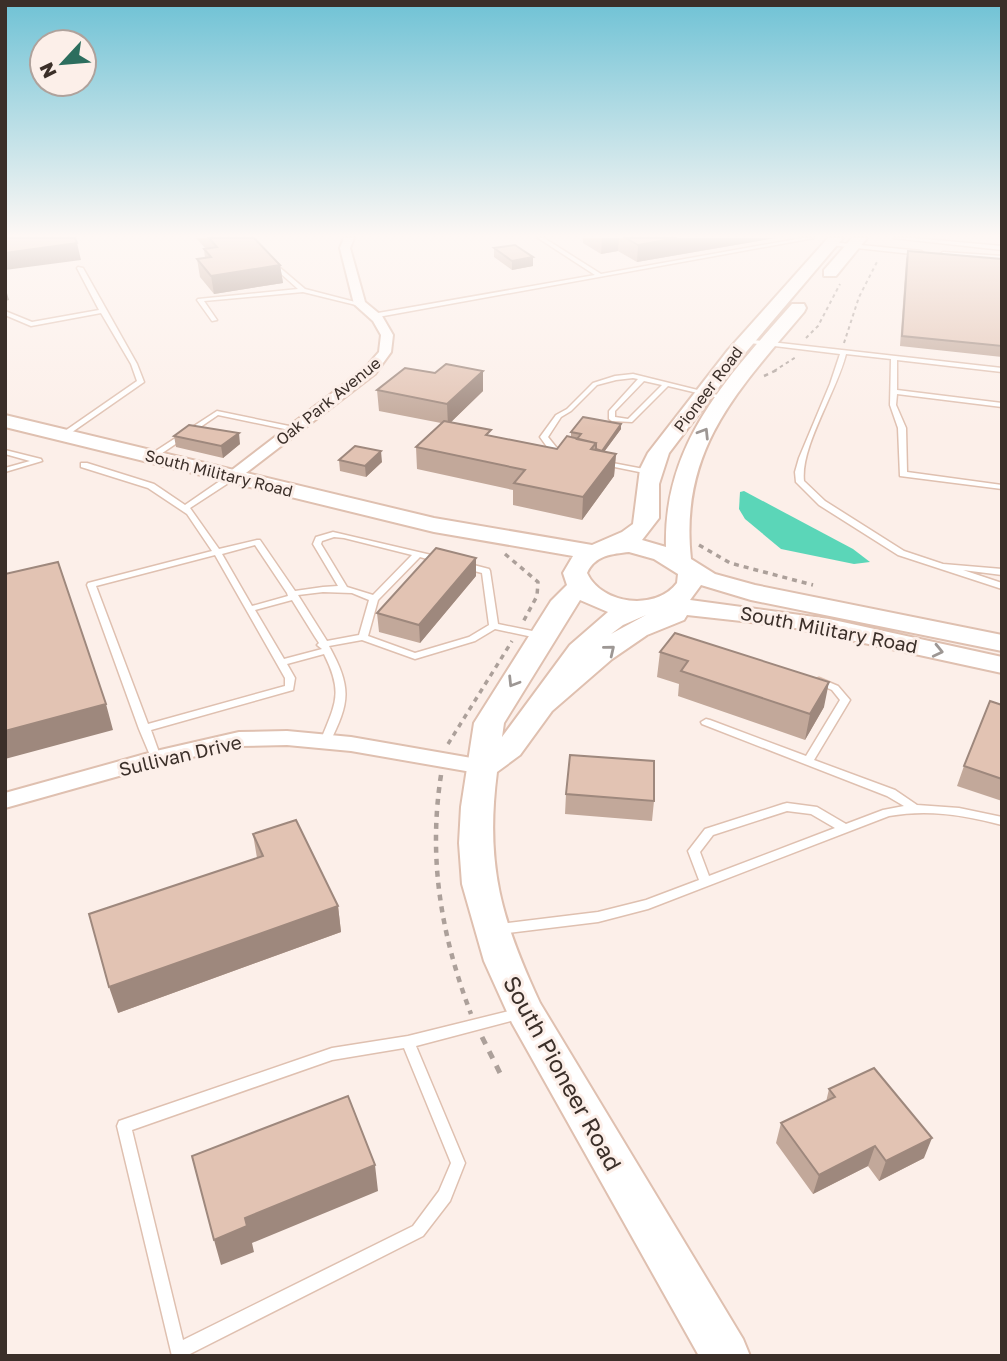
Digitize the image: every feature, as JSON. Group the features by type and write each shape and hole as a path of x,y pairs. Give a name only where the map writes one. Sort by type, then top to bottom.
{"main road":[{"name":"Pioneer Road","path":"602,549 637,536 648,522 649,472 659,453 744,341 784,302"},
{"name":"Pioneer Road","path":"682,563 675,533 690,459 727,398 799,302"},
{"name":"South Military Road","path":"5,421 433,525 602,549 648,547 682,563 706,579 751,592 1002,643"},
{"name":"South Military Road","path":"433,525 460,540 549,561 602,601 645,607 744,611 1002,666"},
{"path":"675,533 690,554 722,570 933,628"},
{"name":"South Pioneer Road","path":"602,549 578,565 578,584 564,601 489,723 475,843 479,884 491,930 525,1012 726,1356"},
{"path":"483,767 507,750 601,626 682,594 688,585 689,576 682,563"},
{"path":"538,708 627,636 649,622 689,612 744,611"}],"street":[{"path":"360,304 378,315"},
{"name":"Oak Park Avenue","path":"233,476 380,361 388,339 378,315"},
{"name":"Sullivan Drive","path":"5,801 156,758 239,739 324,742 483,767"}],"lane":[{"path":"65,435 141,382 134,364 98,302"},
{"path":"201,302 214,320"},
{"path":"350,302 360,304"},
{"path":"378,315 455,302"},
{"path":"5,313 31,324 103,311"},
{"path":"744,341 1002,370"},
{"path":"843,354 836,383 799,466 798,478 808,492 830,509 893,549 928,564 1002,586"},
{"path":"894,359 894,405 902,428 904,474 1002,487"},
{"path":"572,456 553,449 544,440 558,416 569,410 595,384 622,376 643,378 665,386 727,398"},
{"path":"643,378 612,411 612,419 630,421 665,386"},
{"path":"894,392 1002,405"},
{"path":"152,456 217,413 294,429"},
{"path":"5,452 38,461 5,470"},
{"path":"593,460 649,472"},
{"path":"84,465 151,486 200,524 290,678 290,688 144,729"},
{"path":"184,509 233,476"},
{"path":"343,587 317,544 319,539 332,534 445,561"},
{"path":"156,758 91,585 257,541 324,648 340,679 340,704 324,742"},
{"path":"363,637 374,599 418,554"},
{"path":"458,564 486,571 494,625"},
{"path":"928,564 1002,572"},
{"path":"250,609 292,595 343,587 362,592 374,599"},
{"path":"281,663 363,637 415,656 472,639 494,625 542,636"},
{"path":"808,761 845,700 835,688 809,678"},
{"path":"706,722 891,793 913,807"},
{"path":"706,882 694,851 709,832 787,807 800,806 813,810 845,829"},
{"path":"491,930 598,917 648,904 845,829 913,807 950,808 1002,821"},
{"path":"408,1042 458,1163 445,1196 418,1231 178,1351 124,1126 332,1054 408,1042 525,1012"}],"path":[{"path":"843,354 845,338 857,302"},
{"path":"497,549 518,564"}],"shaded area":[{"path":"744,491 853,549 870,562 854,564 781,549 745,519 739,509 740,492"}],"building":[{"path":"904,302 1002,302 1002,346 902,336"},
{"path":"446,364 483,371 447,404 377,390 405,368 435,373"},
{"path":"583,417 621,424 602,451 596,449 596,443 577,439 581,434 571,432"},
{"path":"444,421 491,430 486,435 557,449 567,436 596,443 591,449 616,454 583,497 514,483 525,470 416,447"},
{"path":"189,425 239,433 221,446 174,436"},
{"path":"355,446 381,451 365,466 339,460"},
{"path":"436,548 476,558 419,625 377,613"},
{"path":"58,562 106,704 5,731 5,574"},
{"path":"675,633 829,682 810,714 681,671 688,661 660,652"},
{"path":"990,701 1002,705 1002,779 964,766"},
{"path":"570,755 654,761 654,801 566,794"},
{"path":"296,820 338,906 109,987 89,914 263,856 253,834"},
{"path":"874,1068 932,1138 886,1161 875,1146 819,1175 781,1123 835,1097 829,1089"},
{"path":"348,1096 375,1165 245,1218 247,1226 214,1240 192,1156"}]}
